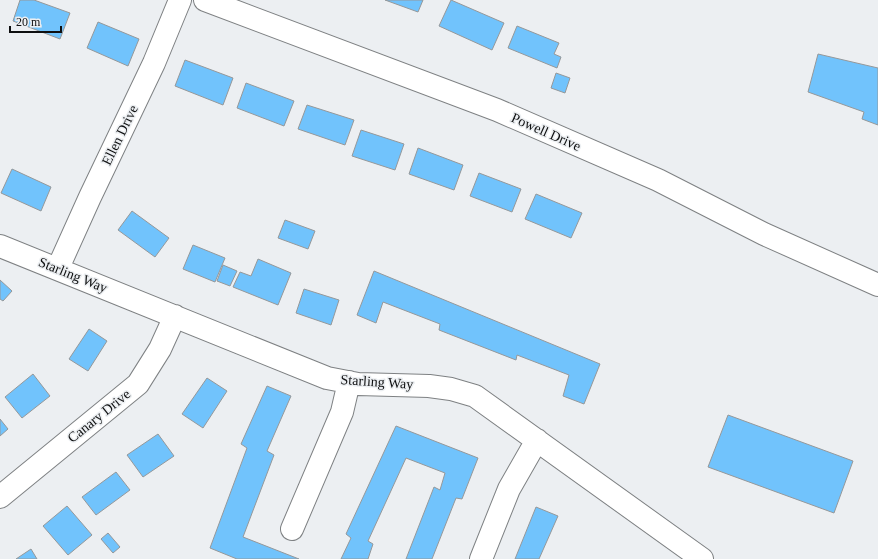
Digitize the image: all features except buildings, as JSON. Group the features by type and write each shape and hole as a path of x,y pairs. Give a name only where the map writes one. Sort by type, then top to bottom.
{"street":[{"name":"Ellen Drive","path":"58,268 154,63 180,0"},
{"name":"Powell Drive","path":"205,0 497,110 658,180 764,234 878,285"},
{"name":"Starling Way","path":"0,246 58,268 327,378 358,384 428,386 457,390 475,396 702,559"},
{"name":"Canary Drive","path":"0,497 138,384 160,349 175,316"},
{"path":"292,528 342,412 349,382"},
{"path":"480,559 509,489 537,440"}]}
